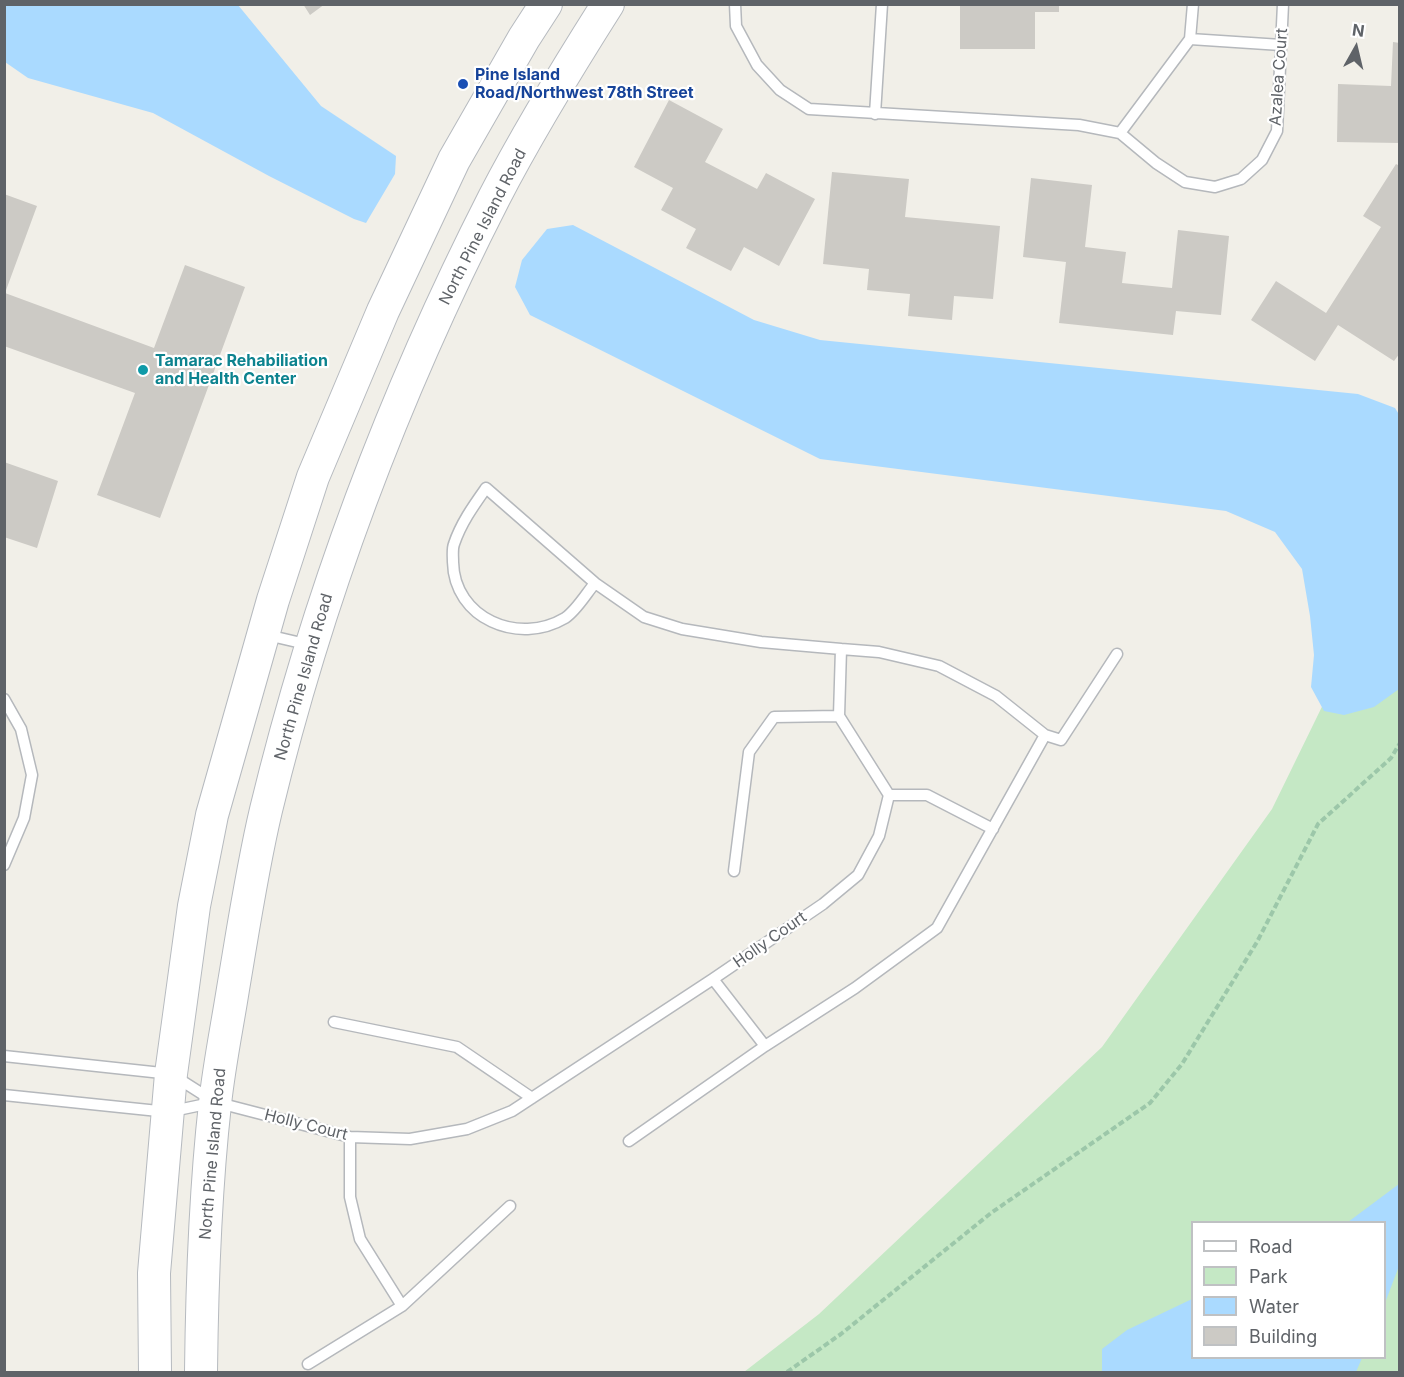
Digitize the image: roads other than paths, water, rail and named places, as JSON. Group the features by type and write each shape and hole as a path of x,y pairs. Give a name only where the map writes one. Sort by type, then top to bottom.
{"main road":[{"path":"155,1372 154,1273 171,1074 194,906 212,815 264,634 313,477 383,311 454,160 546,4"},
{"name":"North Pine Island Road","path":"201,1372 202,1275 215,1102 265,813 310,645 367,485 429,334 495,197 572,61 608,4"}],"lane":[{"name":"Azalea Court","path":"735,4 736,26 757,65 780,90 809,109 1079,125 1120,133 1156,163 1185,182 1215,187 1241,179 1262,160 1277,131 1283,4"},
{"path":"875,114 882,4"},
{"path":"1120,133 1190,39 1193,4"},
{"path":"1190,39 1281,45"},
{"path":"595,584 566,617 542,627 510,629 481,616 464,598 454,575 453,546 466,516 486,488 595,584 644,617 682,629 761,642 879,652 939,666 996,696 1045,735 1061,740 1117,654"},
{"path":"264,634 310,645"},
{"path":"841,649 839,717 889,795 927,795 993,829"},
{"path":"4,699 21,729 32,775 24,818 4,865"},
{"path":"734,871 749,752 774,717 839,717"},
{"path":"629,1141 765,1046 855,988 937,928 1045,735"},
{"name":"Holly Court","path":"215,1102 350,1137 410,1139 467,1129 512,1111 823,904 858,875 879,836 889,795"},
{"path":"713,979 765,1046"},
{"path":"334,1022 457,1047 532,1098"},
{"path":"4,1056 171,1074 215,1102"},
{"path":"4,1095 168,1112 215,1102"},
{"path":"350,1137 350,1197 360,1239 402,1306"},
{"path":"308,1364 402,1306 510,1206"}],"water":[{"path":"5,4 238,5 321,106 396,156 395,174 366,223 269,176 153,113 28,78 5,62"},
{"path":"573,225 754,320 820,340 1358,394 1395,408 1400,416 1399,689 1374,707 1344,715 1324,711 1311,687 1314,655 1302,569 1275,532 1226,511 820,459 530,315 515,287 522,260 547,229"},
{"path":"1399,1184 1399,1266 1386,1300 1386,1221 1349,1221"},
{"path":"1191,1299 1191,1359 1362,1359 1356,1372 1102,1372 1102,1349 1127,1330"}],"place":[{"name":"Pine Island Road/Northwest 78th Street","path":"463,84"},
{"name":"Tamarac Rehabiliation and Health Center","path":"143,370"}]}
